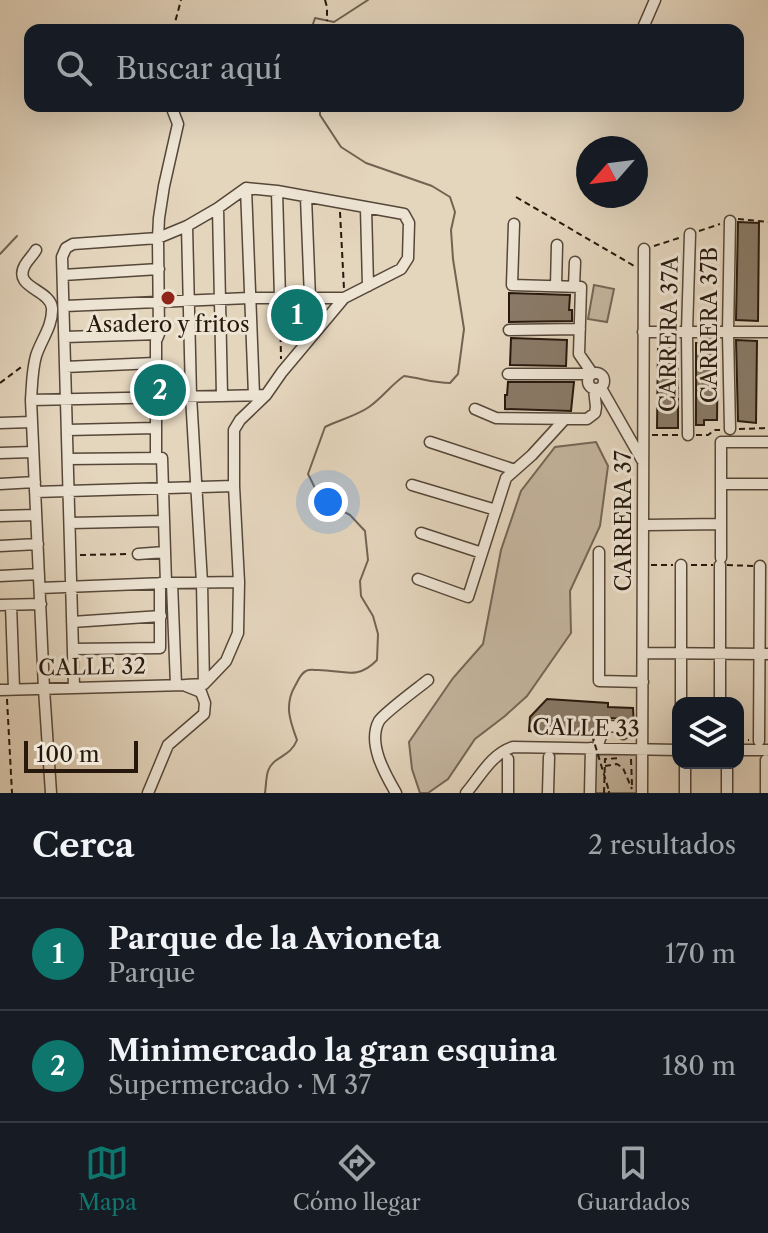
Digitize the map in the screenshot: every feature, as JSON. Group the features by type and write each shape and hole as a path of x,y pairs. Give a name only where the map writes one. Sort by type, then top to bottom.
{"street":[{"path":"645,24 655,0"},
{"path":"156,458 158,238 164,186 178,124 173,112"},
{"path":"246,188 254,395"},
{"path":"74,688 62,257 66,248 73,244 158,238 187,226 246,188 404,214 409,223 408,258 401,269 344,298 234,430 238,633 226,661 204,684"},
{"path":"277,191 280,298"},
{"path":"306,197 310,298"},
{"path":"218,208 222,395"},
{"path":"366,208 368,286"},
{"name":"CARRERA 37B","path":"730,221 730,429"},
{"path":"514,224 512,285 581,287 579,354 590,375"},
{"path":"187,226 204,684"},
{"name":"CARRERA 37A","path":"688,435 690,234"},
{"path":"556,286 557,245"},
{"name":"CARRERA 37","path":"636,792 642,749 643,682 644,249"},
{"path":"36,250 23,267 22,276 27,284 50,300 52,307 46,335 36,356 31,400 51,793"},
{"path":"574,286 575,262"},
{"path":"63,275 159,269"},
{"path":"65,306 249,298 344,298"},
{"path":"509,330 580,329"},
{"path":"643,332 768,332"},
{"path":"65,337 159,334"},
{"path":"65,367 155,363"},
{"path":"508,374 600,373 604,385 597,388"},
{"path":"475,409 496,418 587,419 595,413 597,388"},
{"path":"597,388 643,462"},
{"path":"31,400 266,395"},
{"path":"418,579 468,597 506,478 564,420"},
{"path":"0,423 32,422"},
{"path":"67,430 155,428"},
{"path":"430,442 515,470"},
{"path":"720,697 721,442 768,442"},
{"path":"0,453 33,452"},
{"path":"68,459 162,458 166,583 180,685 201,692 205,703 204,714 168,745 148,793"},
{"path":"0,484 69,491 234,486"},
{"path":"721,484 768,484"},
{"path":"412,485 496,510"},
{"path":"0,516 36,515"},
{"path":"70,523 164,521"},
{"path":"647,525 721,524"},
{"path":"421,533 482,553"},
{"path":"0,546 38,544"},
{"path":"138,554 165,552"},
{"path":"599,552 599,681 643,682"},
{"path":"681,565 681,697"},
{"path":"759,741 764,654 760,566"},
{"path":"0,576 39,574"},
{"path":"40,588 239,582"},
{"path":"73,649 160,648 166,583"},
{"path":"7,689 6,605 41,604"},
{"path":"72,622 161,616"},
{"path":"643,653 764,654"},
{"path":"396,793 378,762 376,734 379,720 428,680"},
{"name":"CALLE 32","path":"7,689 204,684"},
{"path":"590,793 594,748 603,730 610,726 617,727 623,734"},
{"name":"CALLE 33","path":"466,793 495,757 513,747 672,750"},
{"path":"744,751 767,755 766,793"},
{"path":"548,793 549,757"},
{"path":"508,759 508,793"},
{"path":"685,769 685,793"},
{"path":"727,769 727,793"}],"path":[{"path":"175,24 181,0"},
{"path":"325,0 327,21"},
{"path":"516,197 644,271"},
{"path":"340,202 344,298"},
{"path":"644,249 741,218 768,222"},
{"path":"280,298 282,372"},
{"path":"643,435 708,435 715,430 768,428"},
{"path":"70,555 138,554"},
{"path":"642,565 720,562 760,566"},
{"path":"7,689 12,793"},
{"path":"592,735 607,792"},
{"path":"631,758 636,792"},
{"path":"605,759 607,792"},
{"path":"605,767 617,764 623,768 636,792"}],"shaded area":[{"path":"594,285 614,289 607,322 588,319"},
{"path":"596,442 608,466 600,526 570,591 571,633 527,696 475,739 448,779 428,793 420,793 412,769 409,742 453,678 483,644 501,550 521,491 555,447"},
{"path":"591,748 642,749 642,793 590,793"}],"building":[{"path":"738,222 759,223 758,321 736,320"},
{"path":"509,293 570,295 572,321 509,322"},
{"path":"511,338 567,340 566,366 510,365"},
{"path":"709,340 718,340 717,420 704,420 704,425 696,425 696,343 709,343"},
{"path":"736,340 757,341 756,423 738,421"},
{"path":"658,346 678,346 678,428 657,428"},
{"path":"508,382 574,382 571,411 505,409"},
{"path":"547,699 633,708 634,726 621,719 610,718 598,724 593,735 529,731 530,717"}],"waterway":[{"path":"313,24 315,18 334,22 368,0"},
{"path":"265,793 271,766 297,740 289,706 302,674 307,670 356,672 377,660 378,634 373,616 361,596 360,581 368,560 365,531 350,515 324,501 308,474 325,427 369,407 404,376 450,383 458,374 464,329 453,259 451,230 455,212 450,197 432,186 366,163 341,147 320,112"},
{"path":"0,254 17,236"}],"place":[{"name":"Asadero y fritos","path":"168,298"},
{"name":"Parque de la Avioneta","path":"297,315"},
{"name":"Minimercado la gran esquina","path":"160,390"}]}
